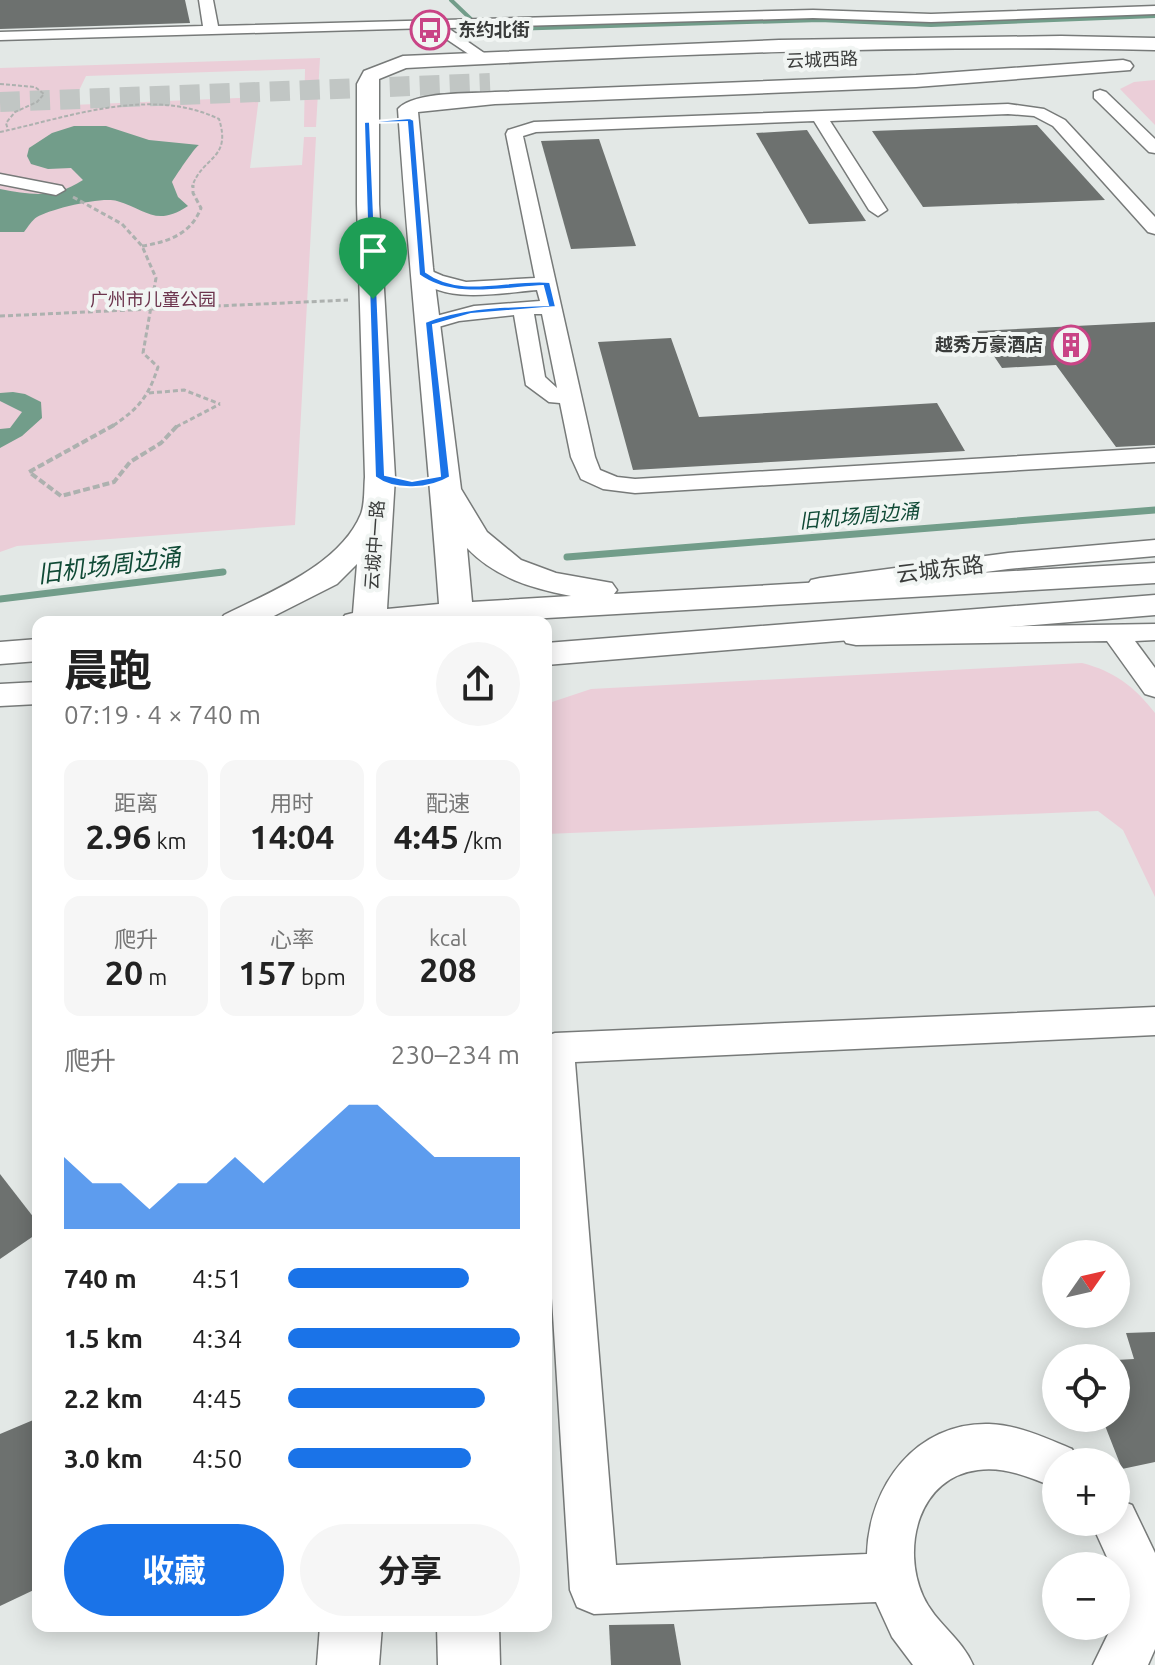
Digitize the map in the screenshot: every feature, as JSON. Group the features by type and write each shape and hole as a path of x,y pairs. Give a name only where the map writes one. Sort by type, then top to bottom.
{"main road":[{"name":"云城西路","path":"489,78 1153,38"},
{"name":"云城中一路","path":"366,616 380,477 367,84 371,75 403,62 489,78"},
{"name":"云城西路","path":"489,78 1142,63"},
{"path":"1013,74 1057,79 1100,95 1097,75 1142,63"},
{"path":"367,122 410,133 453,112 526,97 916,81 1142,63"},
{"path":"456,616 408,109 489,78 526,97"},
{"path":"380,477 390,482 412,484 445,477"},
{"path":"445,477 462,523 473,539 489,555 511,569 584,589 726,599"},
{"path":"248,616 325,577 349,554 377,514"},
{"name":"云城东路","path":"484,616 1155,573"},
{"path":"552,654 1155,605"},
{"path":"0,653 32,650"},
{"path":"0,695 32,693"},
{"path":"348,1665 351,1632"},
{"path":"373,1632 375,1665"},
{"path":"468,1632 469,1665"}],"street":[{"path":"206,0 211,29"},
{"path":"657,0 673,19"},
{"path":"866,0 882,17"},
{"path":"1110,0 1153,38"},
{"path":"0,36 813,14 882,17 1155,10"},
{"path":"433,24 489,78"},
{"path":"1100,95 1155,148"},
{"path":"1155,228 1050,116 1008,109 534,127 514,134 583,457 590,474 612,484 651,486 1155,455"},
{"path":"819,117 878,210"},
{"path":"0,179 56,190"},
{"path":"422,273 437,284 458,288 547,283"},
{"path":"428,324 452,314 471,311 552,307"},
{"path":"523,308 537,385 557,397"},
{"name":"云城东路","path":"726,599 980,564 1155,548"},
{"path":"745,638 1117,635 1155,632"},
{"path":"1117,635 1155,688"},
{"path":"894,1577 594,1590 555,1048 1155,1021"},
{"path":"948,1665 926,1645 900,1603 889,1558 893,1516 911,1481 940,1458 977,1446 1017,1449 1042,1459"},
{"path":"1118,1665 1132,1644 1145,1565 1125,1536"}],"path":[{"path":"0,84 35,87 44,94 39,101 19,108 6,123"},
{"path":"0,132 147,103 193,108 219,119 225,133 223,144 206,170 193,182 192,192 201,208 199,218 179,235 142,246"},
{"path":"0,121 6,123 9,130"},
{"path":"90,205 122,224 142,246 156,278 143,353 158,367 149,393 139,406 98,435 29,472 61,496 104,486 114,482 130,462 161,443 181,422 220,404 184,390 149,393"},
{"path":"0,316 373,299"}],"green space":[{"name":"广州市儿童公园","path":"320,58 316,127 304,127 305,69 86,76 72,105 259,97 250,168 302,165 304,137 316,137 295,525 17,546 0,552 0,68"},
{"path":"1155,80 1155,125 1120,89 1134,82"},
{"path":"1082,663 1104,671 1140,695 1155,713 1155,897 1123,830 1098,811 552,834 552,702 591,689"}],"shaded area":[{"path":"74,126 106,126 149,140 199,145 172,182 178,197 188,206 159,216 117,201 89,202 37,217 24,232 0,232 0,189 43,194 62,190 83,180 71,168 48,169 31,164 27,156 29,148 52,133"},
{"path":"13,392 41,402 42,418 22,436 0,448 0,429 10,428 22,412 0,401 0,393"}],"building":[{"path":"0,0 185,0 190,23 0,29"},
{"path":"1037,125 1105,200 923,207 872,131"},
{"path":"807,130 866,221 809,224 756,133"},
{"path":"599,139 636,246 571,249 541,141"},
{"path":"1155,322 1155,445 1116,447 1056,365 1002,368 977,331"},
{"path":"671,338 699,417 937,403 965,451 633,470 598,342"},
{"path":"0,1174 32,1215 32,1237 0,1259"},
{"path":"1155,1332 1155,1462 1130,1467 1130,1448 1114,1448 1107,1432 1130,1432 1130,1359 1134,1359 1126,1333"},
{"path":"32,1421 32,1591 0,1606 0,1434"},
{"path":"674,1624 681,1665 611,1665 609,1625"}],"waterway":[{"name":"旧机场周边涌","path":"451,0 475,23 507,29 820,20 931,25 1155,16"},
{"name":"旧机场周边涌","path":"567,557 1155,510"},
{"name":"旧机场周边涌","path":"0,599 223,572"}],"tunnel":[{"path":"0,102 490,83"}],"place":[{"name":"东约北街","path":"430,30"},
{"name":"越秀万豪酒店","path":"1071,345"}],"route":[{"path":"410,120 422,273 437,284 458,288 547,283 552,307 471,311 452,314 428,324 445,477 425,483 401,484 380,477 373,299 367,122 410,120"}]}
